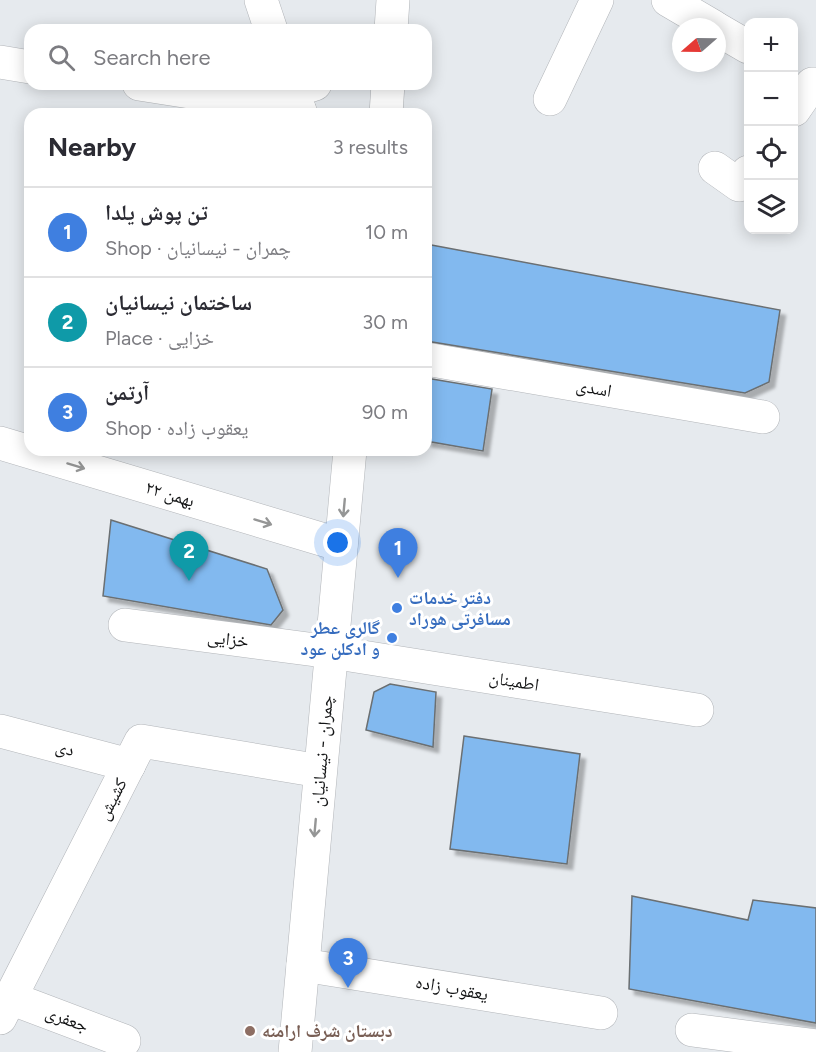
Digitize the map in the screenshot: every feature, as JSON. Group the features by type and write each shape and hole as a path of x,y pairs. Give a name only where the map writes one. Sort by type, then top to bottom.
{"street":[{"path":"261,0 269,24"},
{"path":"391,24 393,0"},
{"path":"550,99 597,0"},
{"path":"668,0 699,18"},
{"path":"726,34 744,45"},
{"path":"0,63 24,66"},
{"path":"798,101 807,81"},
{"path":"220,90 300,96"},
{"path":"386,108 388,90"},
{"path":"715,168 739,185 744,178"},
{"name":"اسدی","path":"432,360 763,417"},
{"name":"۲۲ بهمن","path":"0,443 24,450"},
{"name":"۲۲ بهمن","path":"43,456 341,545"},
{"name":"چمران - نیسانیان","path":"295,1052 349,456"},
{"name":"خزایی","path":"125,626 331,652"},
{"name":"اطمینان","path":"331,652 697,710"},
{"name":"دی","path":"0,731 129,765"},
{"name":"کشیش","path":"5,1008 141,741 320,771"},
{"name":"یعقوب زاده","path":"303,964 602,1013"},
{"name":"جعفری","path":"5,1008 124,1041"},
{"path":"693,1030 816,1046"}],"building":[{"path":"432,245 780,310 769,382 745,393 432,342"},
{"path":"432,379 492,389 483,451 432,442"},
{"path":"111,520 267,569 283,610 271,625 103,596"},
{"path":"390,684 436,692 433,747 366,730 374,692"},
{"path":"464,736 580,754 567,864 450,849"},
{"path":"632,896 748,920 753,900 816,908 816,1023 629,989"}],"place":[{"name":"تن پوش یلدا","path":"398,578"},
{"name":"ساختمان نیسانیان","path":"189,581"},
{"name":"دفتر خدمات مسافرتی هوراد","path":"397,608"},
{"name":"گالری عطر و ادکلن عود","path":"392,638"},
{"name":"آرتمن","path":"348,988"},
{"name":"دبستان شرف ارامنه","path":"250,1031"}]}
